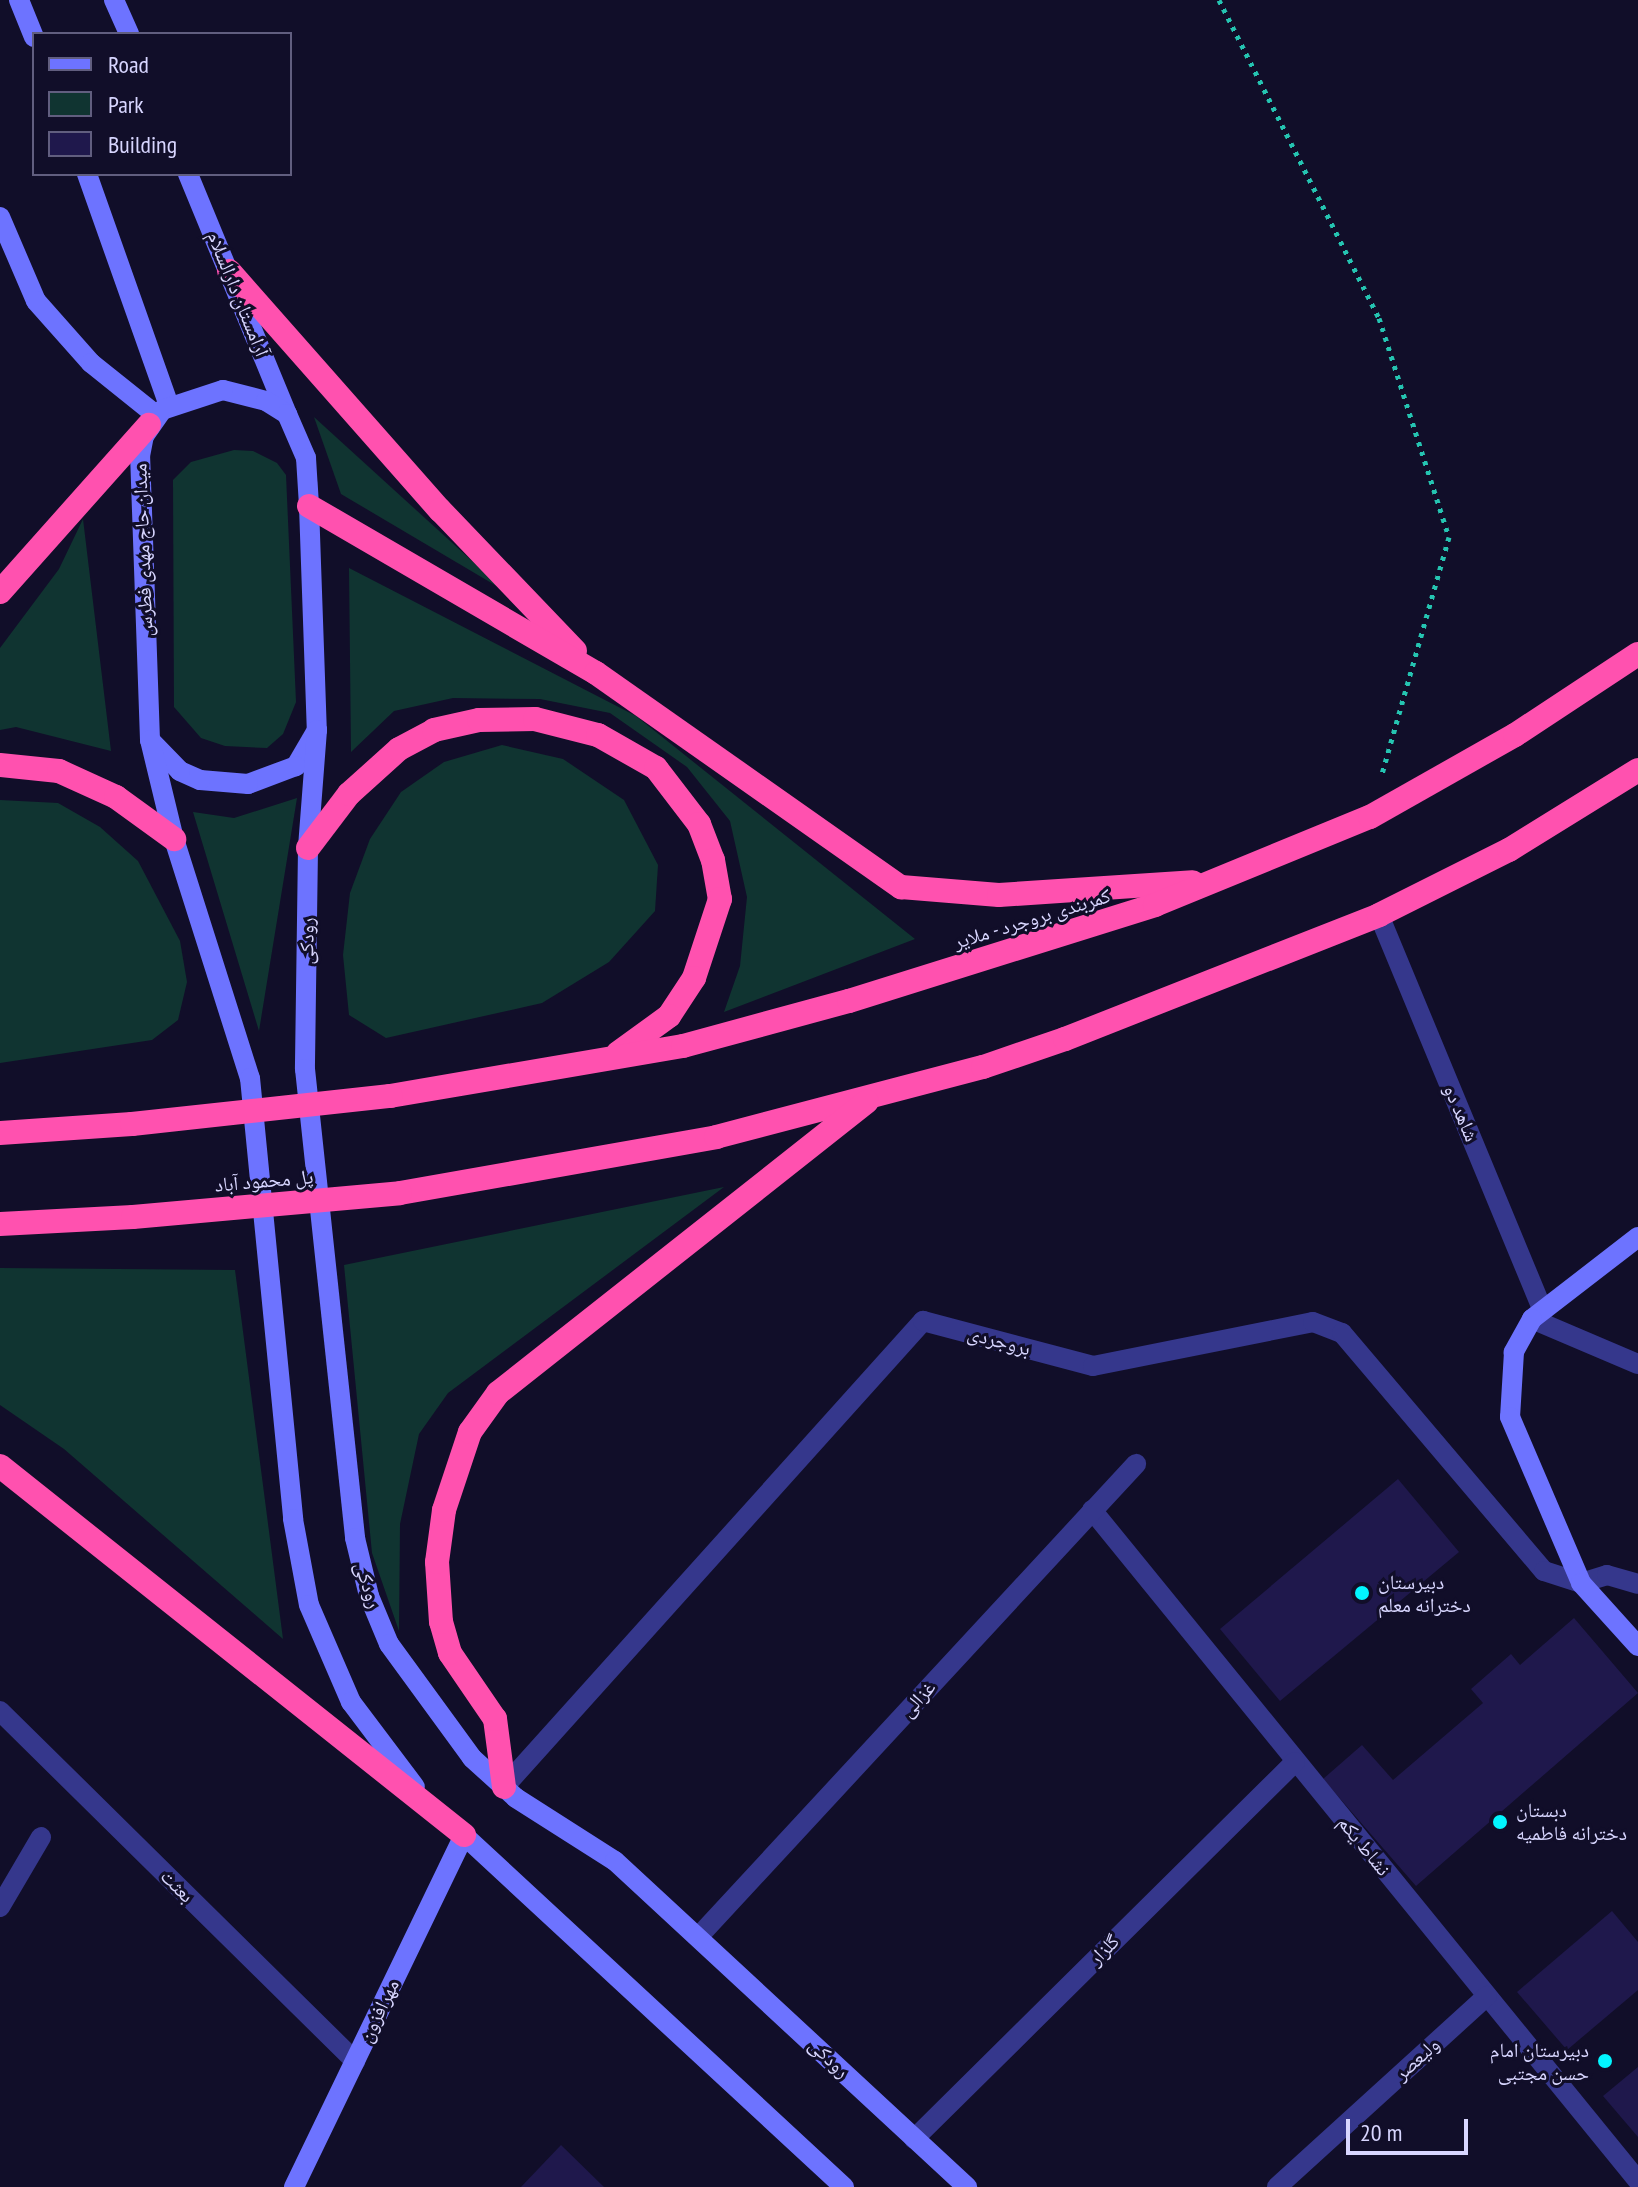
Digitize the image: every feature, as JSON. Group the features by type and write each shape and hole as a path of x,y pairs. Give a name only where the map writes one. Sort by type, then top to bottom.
{"highway":[{"path":"229,271 440,510 596,673"},
{"path":"0,592 158,415"},
{"path":"309,506 596,673 901,887 999,895 1219,881"},
{"name":"کمربندی بروجرد - ملایر","path":"0,1133 132,1124 390,1096 683,1046 849,1001 1219,881 1370,817 1515,735 1638,654"},
{"path":"308,848 349,794 399,749 434,730 479,720 535,719 598,735 656,768 699,824 713,860 720,899 694,978 669,1016 636,1044 603,1061"},
{"path":"0,765 59,771 116,797 174,839"},
{"path":"504,1787 495,1719 450,1653 441,1622 437,1562 444,1510 470,1432 498,1393 874,1097 1065,1039 1379,915 1509,850 1638,770"},
{"name":"پل محمود آباد","path":"0,1224 133,1217 400,1193 716,1137 874,1097"},
{"path":"0,1466 464,1835"}],"main road":[{"path":"19,0 32,32"},
{"path":"114,0 128,32"},
{"path":"88,176 158,415"},
{"name":"آرامستان دارالسلام","path":"189,176 287,414"},
{"path":"0,217 36,301 91,363 158,415"},
{"path":"150,740 180,771 200,780 248,784 296,766 317,730 306,458 287,414 266,401 223,390 158,415"},
{"name":"میدان حاج مهدی فطرس","path":"150,740 140,456 158,415"},
{"name":"رودکی","path":"317,730 308,848 305,1069 355,1538 369,1596 389,1644 446,1727 504,1787 615,1861 700,1935 967,2187"},
{"path":"150,740 174,839 250,1078 293,1519 309,1605 351,1702 371,1734 464,1835 844,2187"},
{"path":"1638,1237 1538,1315 1514,1352 1510,1417 1581,1583 1638,1646"},
{"name":"مهرافزون","path":"294,2187 464,1835"},
{"path":"937,2187 943,2164"}],"street":[{"name":"شاهد دو","path":"1379,915 1538,1315"},
{"path":"1538,1315 1638,1364"},
{"name":"بروجردی","path":"504,1787 923,1321 1093,1366 1313,1322 1342,1333 1544,1571 1581,1583"},
{"name":"غزالی","path":"700,1935 1136,1464"},
{"name":"نشاط یکم","path":"1092,1510 1638,2181"},
{"path":"1581,1583 1607,1575 1638,1584"},
{"name":"بعثت","path":"0,1711 355,2061"},
{"name":"گلزار","path":"914,2139 1295,1762"},
{"path":"0,1907 41,1837"},
{"name":"ولیعصر","path":"1277,2187 1487,1996"}],"path":[{"path":"1219,0 1379,318 1449,537 1370,817"}],"green space":[{"path":"314,417 505,591 341,494"},
{"path":"234,450 253,451 277,463 286,475 296,702 283,734 267,748 225,746 201,738 174,707 173,480 191,462"},
{"path":"83,519 111,751 16,727 0,730 0,648 59,569"},
{"path":"349,568 636,716 915,939 724,1012 740,966 747,897 730,821 687,767 610,713 540,699 453,698 394,711 351,752"},
{"path":"502,745 563,759 624,800 658,865 655,911 609,962 542,1003 386,1038 349,1015 343,955 350,893 370,839 401,792 444,762"},
{"path":"297,798 259,1031 193,812 234,818"},
{"path":"0,800 58,803 100,827 138,861 180,941 187,982 178,1020 152,1040 0,1063"},
{"path":"724,1187 448,1393 419,1434 400,1524 399,1631 372,1553 344,1265"},
{"path":"0,1268 235,1270 283,1639 64,1449 0,1405"}],"building":[{"path":"1398,1479 1459,1552 1280,1701 1220,1629"},
{"path":"1574,1618 1638,1693 1416,1886 1323,1779 1362,1745 1393,1780 1483,1703 1471,1689 1511,1654 1520,1665"},
{"path":"1612,1911 1638,1942 1638,1990 1567,2050 1517,1992"},
{"path":"1638,2067 1638,2137 1603,2096"},
{"path":"561,2145 604,2187 521,2187"}],"place":[{"name":"دبیرستان دخترانه معلم","path":"1362,1593"},
{"name":"دبستان دخترانه فاطمیه","path":"1500,1822"},
{"name":"دبیرستان امام حسن مجتبی","path":"1605,2061"}]}
